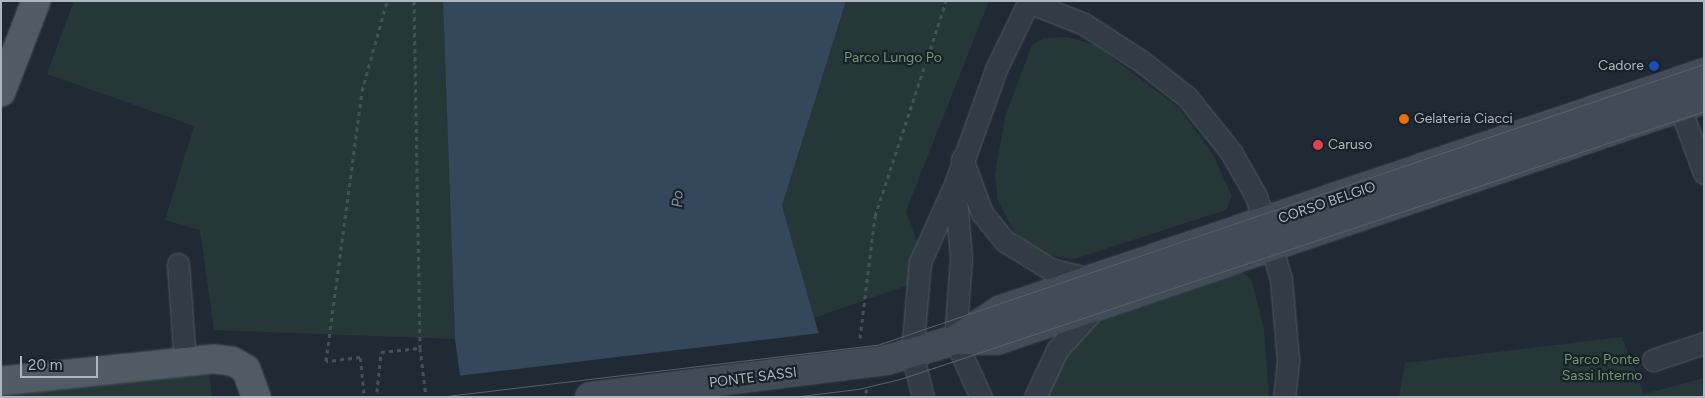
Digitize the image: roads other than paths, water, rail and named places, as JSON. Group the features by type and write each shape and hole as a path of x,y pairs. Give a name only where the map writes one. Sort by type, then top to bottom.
{"main road":[{"path":"1,92 36,1"},
{"name":"CORSO BELGIO","path":"859,366 955,340 998,340 1097,292 1685,97 1704,74"},
{"path":"1,381 185,362 232,361 246,369 256,397"},
{"name":"PONTE SASSI","path":"590,397 859,366"}],"street":[{"path":"923,397 912,353 920,262 955,184 962,160 997,67 1029,2 1084,24 1141,60 1187,97 1231,152 1269,235 1284,308 1288,361 1284,397"},
{"path":"1685,97 1704,173"},
{"path":"962,160 982,213 1005,241 1050,269 1097,292 1057,350 1035,397"},
{"path":"955,184 961,258 955,340 981,397"},
{"path":"178,264 185,362"},
{"path":"1653,360 1704,343"}],"water":[{"name":"Po","path":"443,1 846,1 782,206 837,397 463,397 455,339"}],"tram line":[{"path":"438,397 877,345 1704,64"},
{"path":"792,397 858,389 900,379 1704,111"}],"place":[{"name":"Cadore","path":"1654,66"},
{"name":"Gelateria Ciacci","path":"1404,119"},
{"name":"Caruso","path":"1318,145"}],"park label":[{"name":"Parco Lungo Po","path":"893,58"},
{"name":"Parco Ponte Sassi Interno","path":"1602,368"}]}
